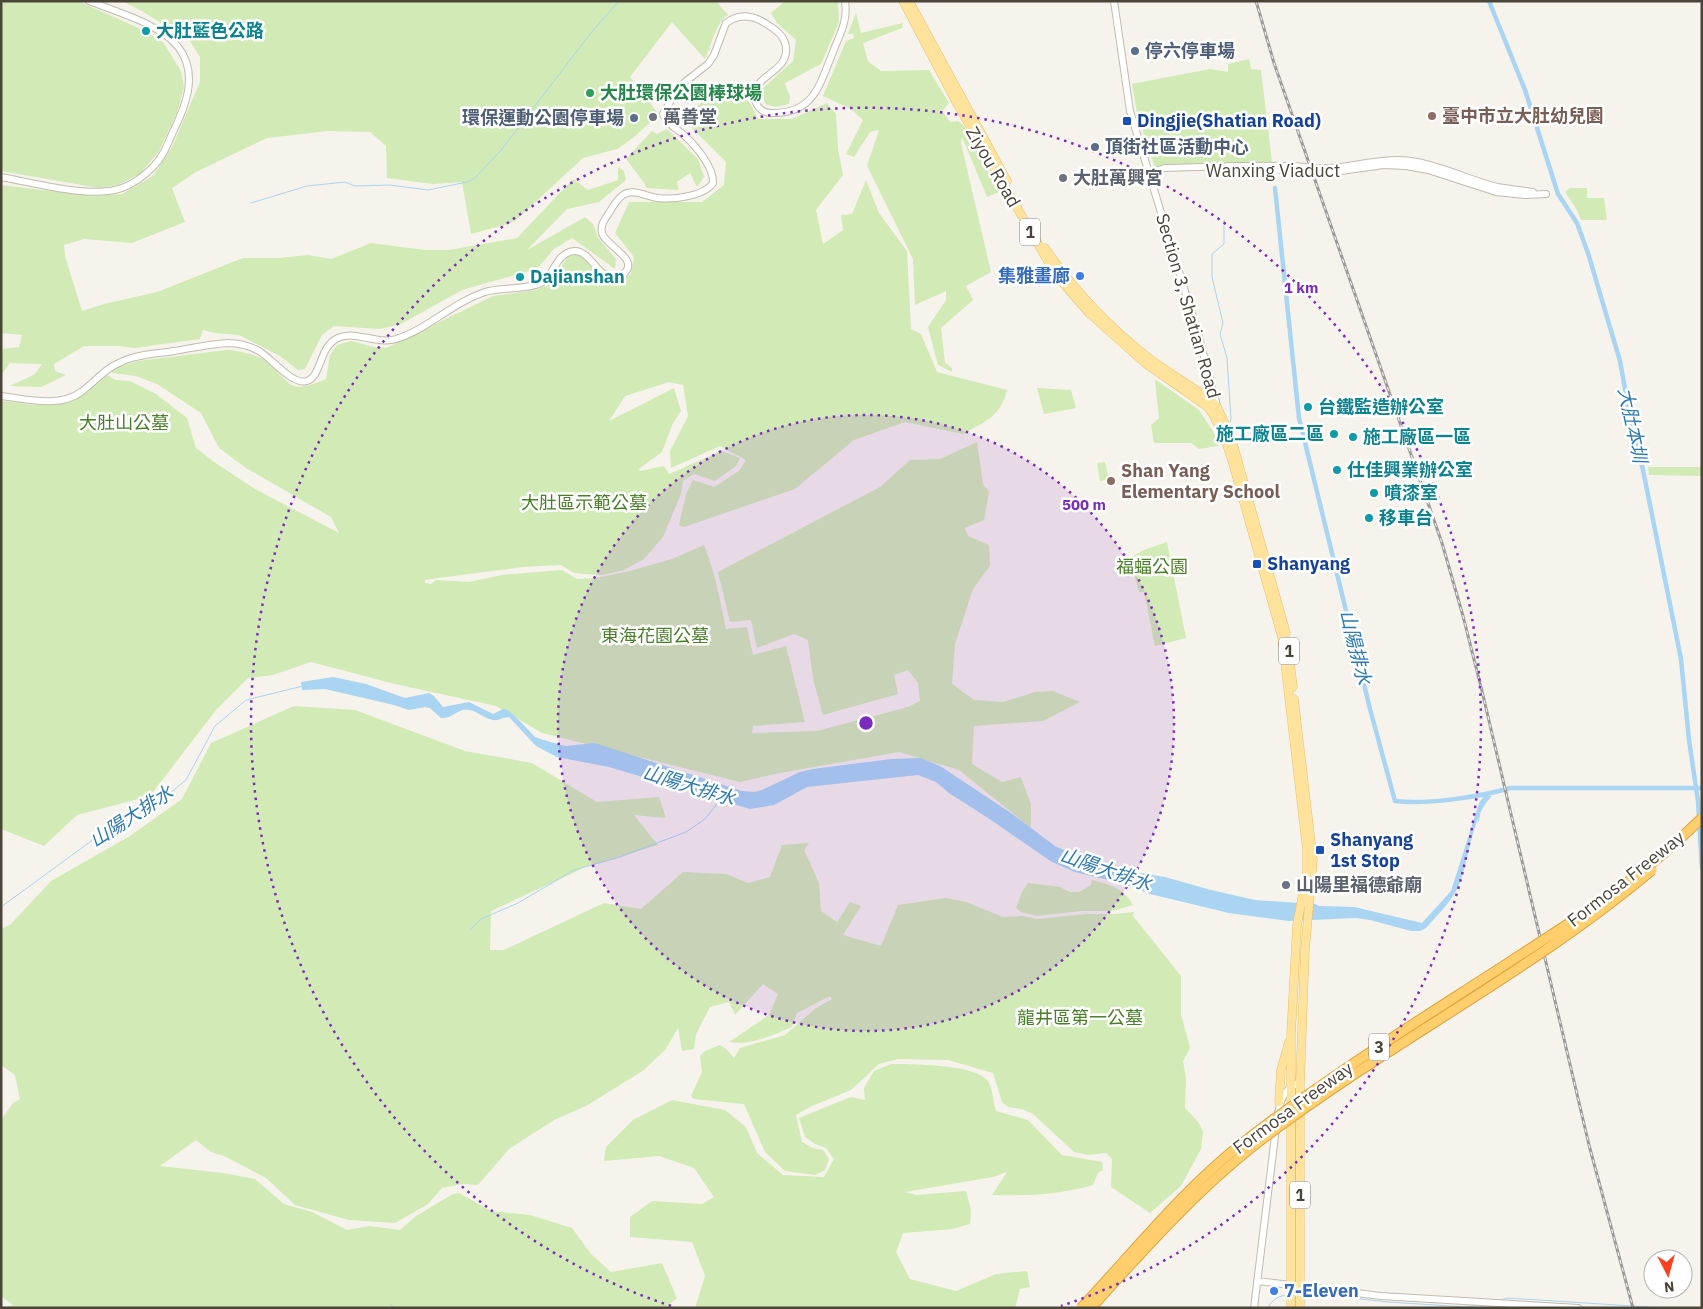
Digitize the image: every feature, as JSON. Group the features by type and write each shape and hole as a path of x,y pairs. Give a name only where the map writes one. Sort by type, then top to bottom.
{"highway":[{"name":"Formosa Freeway","path":"1081,1308 1152,1228 1187,1192 1239,1146 1363,1058 1620,888 1664,854 1702,818"},
{"name":"Formosa Freeway","path":"1091,1308 1182,1209 1268,1135 1363,1068 1578,927 1629,889 1702,826"}],"main road":[{"name":"Ziyou Road","path":"903,1 955,100 1056,275 1145,363 1202,402 1214,416"},
{"name":"Ziyou Road","path":"909,1 1040,241 1064,276 1086,305 1146,356 1205,396 1217,407"},
{"name":"Section 3, Shatian Road","path":"1217,407 1231,437 1277,618 1286,669 1307,850 1305,904"},
{"name":"Section 3, Shatian Road","path":"1214,416 1232,460 1264,564"},
{"name":"1","path":"1300,1308 1300,1083 1307,922 1305,904"},
{"name":"1","path":"1291,1308 1290,1086 1297,922 1305,904"},
{"path":"1280,1102 1281,1070 1292,1035"}],"street":[{"path":"1,177 78,190 104,191 131,184 153,168 162,157 180,119 189,92 188,68 183,54 165,33 89,1"},
{"path":"1,396 39,400 64,400 82,392 108,368 124,360 230,343 243,345 260,352 296,381 306,381 310,380 316,372 326,347 337,338 353,336 382,341 397,339 414,332 463,302 485,292 540,283 560,258 568,252 580,251 585,254 604,275 610,278 623,275 627,270 626,258 605,240 602,231 603,222 617,201 624,194 632,192 660,199 687,196 707,190 713,183 711,169 706,161 685,136 667,122 664,114 675,94 685,82 708,64 726,23 741,16 753,17 768,25 784,39 786,53 784,62 758,84 755,99 759,108 767,112 789,111 798,109 811,100 846,20 845,1"},
{"name":"Section 3, Shatian Road","path":"1114,1 1130,110 1199,337 1217,407 1214,416"},
{"name":"Wanxing Viaduct","path":"1149,173 1165,170 1285,170 1327,173 1383,165 1406,166 1428,170 1496,189"},
{"path":"1496,189 1546,194 1525,195 1496,189"},
{"path":"1254,1308 1280,1102 1290,1086 1300,1083"},
{"path":"1257,1281 1381,1296 1578,1308"}],"green space":[{"path":"1,1 78,1 143,30 163,42 181,71 184,87 177,113 159,151 140,174 118,185 99,188 1,171"},
{"path":"122,1 716,1 728,15 717,28 705,59 672,22 630,77 657,112 657,116 633,138 617,149 583,158 516,220 508,224 471,234 462,182 433,184 387,178 386,146 370,132 328,131 267,138 196,172 172,188 185,222 132,243 84,239 64,245 65,256 82,311 157,292 243,258 278,258 308,255 331,259 371,243 425,250 449,250 517,238 573,179 588,190 618,180 618,167 624,171 626,180 599,202 567,209 527,250 585,217 593,224 598,238 616,259 615,269 572,238 554,249 537,269 462,290 401,324 380,329 334,326 322,335 305,369 298,370 280,356 239,335 203,330 200,339 134,348 84,346 54,364 55,371 66,375 41,387 10,386 35,374 42,364 10,363 1,375 1,349 19,347 22,335 1,333 1,185 92,196 122,194 153,176 172,147 200,82 200,57 190,41"},
{"path":"785,1 838,1 839,22 821,64 785,83 790,97 789,104 775,107 765,104 762,89 793,61 796,40 777,23 771,13"},
{"path":"856,13 861,33 903,23 902,28 863,43 868,61 881,71 929,70 949,103 942,111 950,122 958,121 964,126 999,192 987,197 962,137 961,143 991,272 966,286 973,300 941,328 945,363 952,368 952,372 938,365 928,327 946,300 946,291 915,305 913,259 867,166 879,130 870,132 854,157 846,154 863,120 851,109 823,96 846,41 854,38 853,34 848,34"},
{"path":"1249,59 1251,69 1261,70 1272,162 1155,168 1137,113 1132,84 1210,69 1228,72 1228,64"},
{"path":"711,94 747,97 758,119 792,119 827,103 836,114 838,149 843,175 816,210 823,244 843,230 841,215 852,214 866,180 879,213 907,251 911,329 921,334 937,372 1007,390 1000,407 991,418 963,434 905,422 854,440 795,489 684,527 679,525 686,494 693,480 714,487 739,471 746,460 720,446 671,468 670,451 688,416 683,385 669,382 625,396 609,421 674,388 681,411 673,423 662,452 639,469 640,471 664,466 669,474 721,451 740,458 736,466 715,481 694,474 683,481 681,494 663,537 644,559 624,570 602,575 574,573 561,565 523,567 438,578 425,580 425,583 431,584 436,580 469,582 502,575 562,570 577,579 596,578 672,559 704,545 714,576 726,629 747,627 753,655 786,646 805,722 753,726 752,733 817,731 908,707 920,701 918,683 908,670 894,675 898,694 823,715 813,679 808,640 794,634 757,648 751,620 730,622 718,572 880,487 910,460 940,459 977,442 983,484 989,492 984,520 965,528 968,536 989,545 990,566 973,589 955,644 952,684 974,700 1003,702 1035,692 1053,691 1080,702 1043,721 974,726 972,764 1002,782 1021,777 1031,805 1031,828 959,770 899,752 740,782 542,733 496,706 395,684 311,662 273,675 248,678 216,710 150,796 77,815 44,846 1,829 1,401 53,405 72,400 81,395 105,374 116,380 130,381 156,394 187,418 196,448 214,462 255,489 339,533 331,517 246,468 219,448 201,413 157,384 136,376 112,373 113,368 138,361 232,350 248,353 263,359 287,382 297,387 304,386 326,379 330,355 337,345 351,341 386,348 493,296 536,290 551,284 567,257 575,254 586,259 601,277 615,284 631,274 634,257 615,233 629,202 702,202 724,185 726,162 683,119"},
{"path":"667,129 698,159 704,177 697,187 690,173 677,182 679,190 646,188 626,159 652,131 657,134"},
{"path":"1570,188 1587,188 1587,198 1604,198 1607,220 1581,220 1565,192"},
{"path":"1156,380 1199,410 1214,433 1218,446 1199,449 1191,443 1154,443 1151,425 1159,418"},
{"path":"1037,388 1071,390 1076,408 1044,414"},
{"path":"1105,462 1109,479 1100,481 1097,463"},
{"path":"1648,467 1702,467 1702,476 1649,475"},
{"name":"福蝠公園","path":"1167,542 1186,638 1155,646 1144,592 1139,592 1130,558 1144,550"},
{"name":"龍井區第一公墓","path":"294,706 355,710 465,751 532,763 597,802 659,797 666,818 634,815 658,845 588,866 491,911 490,950 504,950 604,903 641,909 683,872 726,874 748,883 770,877 782,845 809,843 804,850 819,883 821,911 837,922 850,902 861,906 843,935 881,946 898,905 946,898 966,902 1003,917 1023,916 1037,919 1134,912 1133,916 1181,976 1181,1014 1190,1048 1183,1061 1186,1078 1185,1108 1199,1123 1203,1132 1201,1149 1181,1186 1150,1213 1111,1187 1112,1159 1106,1153 1089,1155 1074,1152 1033,1114 1022,1109 1008,1107 1002,1102 993,1073 948,1060 898,1059 879,1064 851,1090 812,1106 796,1115 802,1142 813,1148 823,1150 829,1159 825,1170 815,1175 785,1171 765,1152 744,1104 694,1099 691,1096 702,1072 700,1056 705,1051 720,1045 734,1058 740,1048 785,1035 816,1008 832,999 830,996 797,1013 792,1027 753,1041 729,1042 769,1015 778,994 763,984 735,1015 729,1002 710,1007 696,1034 694,1049 682,1051 678,1028 666,1049 644,1070 586,1106 554,1120 509,1149 478,1185 463,1184 442,1188 428,1204 395,1223 349,1220 295,1205 266,1178 224,1156 211,1152 196,1140 160,1166 223,1173 255,1179 284,1204 312,1212 347,1230 370,1226 400,1230 416,1216 453,1194 459,1193 491,1211 530,1215 572,1228 591,1254 611,1272 662,1263 677,1298 665,1308 6,1308 13,1305 1,1296 1,1120 13,1103 20,1099 15,1075 1,1065 1,929 10,925 51,881 130,836 182,799 211,743"},
{"path":"1092,880 1110,885 1121,891 1130,899 1133,905 1112,911 1081,911 1037,916 1021,912 1016,908 1022,892 1028,883 1060,887 1070,892 1079,892 1091,885"},
{"path":"891,1064 942,1066 981,1075 988,1081 996,1111 1028,1120 1062,1155 1102,1162 1103,1170 1098,1173 1093,1185 1055,1193 992,1195 1007,1172 993,1177 905,1192 916,1195 966,1191 971,1210 970,1224 953,1229 903,1233 896,1252 910,1279 956,1291 996,1274 1027,1271 1030,1287 1020,1289 1015,1308 695,1308 705,1276 692,1242 630,1237 630,1217 652,1201 702,1204 714,1197 694,1168 659,1156 604,1161 606,1147 633,1120 672,1100 725,1110 746,1127 757,1153 783,1175 824,1177 834,1159 826,1148 815,1144 805,1137 799,1118 851,1097 865,1100 864,1088 874,1071"}],"water":[{"path":"333,677 366,684 405,698 429,693 443,707 469,702 493,714 506,709 535,737 565,746 595,743 742,791 754,792 762,790 800,772 813,769 891,759 921,758 940,766 1011,813 1055,846 1074,855 1133,872 1165,877 1255,900 1354,907 1422,923 1451,891 1479,803 1484,796 1492,796 1480,814 1463,872 1454,895 1426,928 1420,931 1411,931 1356,918 1289,921 1229,913 1150,894 1117,882 1075,872 1052,862 949,793 936,782 918,775 807,787 774,805 750,809 609,767 557,757 536,746 509,717 493,720 471,710 463,710 441,718 430,708 409,710 325,689 302,690 301,682"}],"waterway":[{"path":"251,203 307,186 345,182 355,186 390,185 428,190 467,182 475,178 502,149 590,34 619,1"},
{"name":"大肚本圳","path":"1489,1 1525,90 1558,194 1577,223 1588,253 1620,361 1632,428 1643,470 1681,659 1689,740 1698,801 1702,868"},
{"name":"山陽排水","path":"1275,188 1299,418 1370,709 1395,801 1421,802 1452,799 1510,788 1702,788"},
{"path":"1224,220 1224,244 1212,254 1212,277 1223,323 1220,334 1227,358 1230,422"},
{"name":"山陽大排水","path":"1,907 94,839 154,806 186,780 215,726 246,700 303,686"},
{"path":"470,930 481,919 518,903 574,870 620,857 686,832 705,819 720,800"},
{"name":"山陽大排水","path":"1478,822 1480,814"},
{"path":"1303,1294 1467,1307 1478,1305"},
{"path":"1268,1308 1277,1298 1289,1295"},
{"path":"1500,1300 1508,1298 1663,1308"},
{"path":"391,1304 394,1308"}],"railway":[{"path":"1256,1 1274,63 1442,543 1482,691 1589,1145 1633,1308"}],"place":[{"name":"大肚藍色公路","path":"146,31"},
{"name":"停六停車場","path":"1135,51"},
{"name":"大肚環保公園棒球場","path":"590,93"},
{"name":"臺中市立大肚幼兒園","path":"1432,116"},
{"name":"萬善堂","path":"653,117"},
{"name":"環保運動公園停車場","path":"634,118"},
{"name":"Dingjie(Shatian Road)","path":"1127,121"},
{"name":"頂街社區活動中心","path":"1095,147"},
{"name":"大肚萬興宮","path":"1063,178"},
{"name":"集雅畫廊","path":"1080,276"},
{"name":"Dajianshan","path":"520,277"},
{"name":"台鐵監造辦公室","path":"1308,407"},
{"name":"施工廠區二區","path":"1334,434"},
{"name":"施工廠區一區","path":"1353,437"},
{"name":"仕佳興業辦公室","path":"1337,470"},
{"name":"Shan Yang Elementary School","path":"1111,481"},
{"name":"噴漆室","path":"1374,493"},
{"name":"移車台","path":"1369,518"},
{"name":"Shanyang","path":"1257,564"},
{"name":"Shanyang 1st Stop","path":"1320,850"},
{"name":"山陽里福德爺廟","path":"1286,885"},
{"name":"7-Eleven","path":"1274,1291"}],"park label":[{"name":"大肚山公墓","path":"124,423"},
{"name":"大肚區示範公墓","path":"584,503"},
{"name":"東海花園公墓","path":"655,636"}]}
